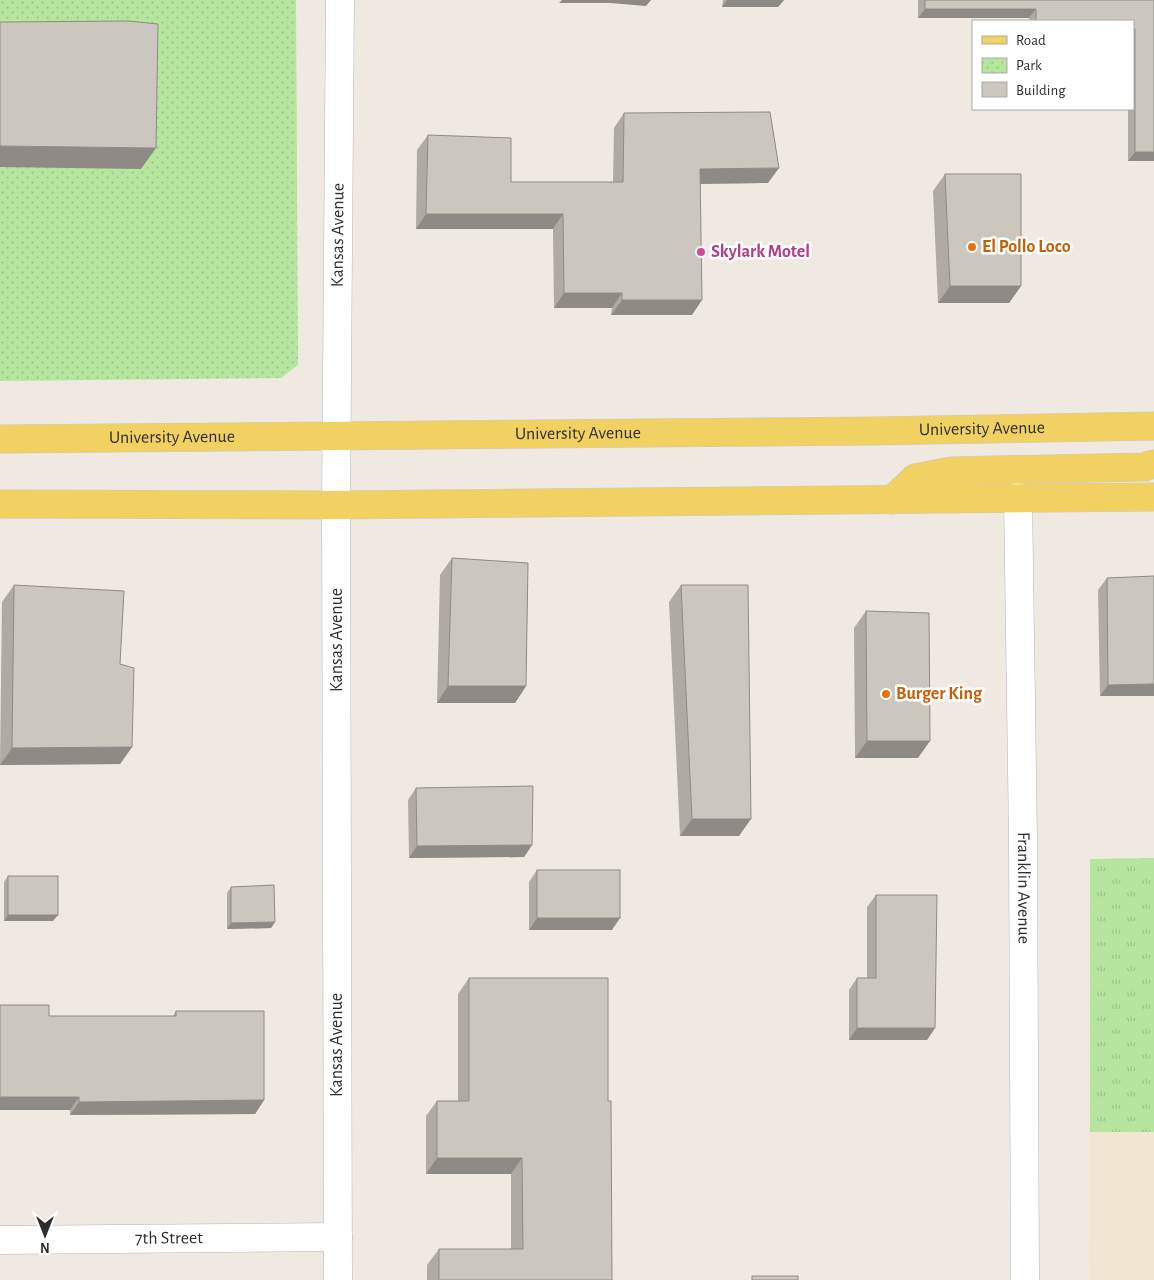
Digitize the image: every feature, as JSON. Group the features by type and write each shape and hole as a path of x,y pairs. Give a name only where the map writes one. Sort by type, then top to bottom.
{"main road":[{"name":"University Avenue","path":"0,439 864,432 1154,426"},
{"path":"892,500 916,478 951,471 1144,467 1154,464"},
{"path":"0,504 336,505 1154,497"}],"street":[{"name":"Kansas Avenue","path":"338,1280 336,505 340,0"},
{"name":"Franklin Avenue","path":"1018,498 1023,840 1025,1280"},
{"name":"7th Street","path":"0,1240 338,1237"}],"shaded area":[{"path":"1154,858 1154,1280 1089,1280 1090,859"}],"green space":[{"path":"0,0 296,0 298,365 281,378 0,381"},
{"path":"1154,858 1154,1132 1090,1132 1090,859"}],"building":[{"path":"925,0 1154,0 1154,152 1135,152 1134,20 1036,20 1036,9 925,9"},
{"path":"129,21 158,24 156,148 0,146 0,22"},
{"path":"770,112 779,168 700,169 702,300 622,300 622,293 564,293 563,214 426,214 428,135 511,138 511,182 623,182 624,113"},
{"name":"El Pollo Loco","path":"945,174 1021,174 1021,286 950,286"},
{"path":"452,558 528,563 526,686 448,686"},
{"path":"1154,576 1154,684 1108,685 1107,578"},
{"path":"14,585 124,591 120,664 134,668 132,747 12,748"},
{"path":"681,585 748,585 751,819 692,819"},
{"name":"Burger King","path":"866,611 929,613 930,741 867,741"},
{"path":"533,786 532,845 417,846 416,788"},
{"path":"537,870 620,870 620,918 537,918"},
{"path":"8,876 58,876 58,915 8,915"},
{"path":"274,885 275,922 231,923 231,887"},
{"path":"876,895 937,895 935,1028 857,1028 857,978 876,978"},
{"path":"469,978 608,978 608,1101 611,1101 612,1280 439,1280 439,1249 523,1249 522,1158 437,1158 437,1101 469,1101"},
{"path":"0,1005 49,1005 49,1016 176,1016 176,1011 264,1011 264,1100 79,1102 79,1097 0,1097"},
{"path":"752,1276 798,1276 798,1280 752,1280"}],"place":[{"name":"El Pollo Loco","path":"972,247"},
{"name":"Skylark Motel","path":"701,252"},
{"name":"Burger King","path":"886,694"}]}
